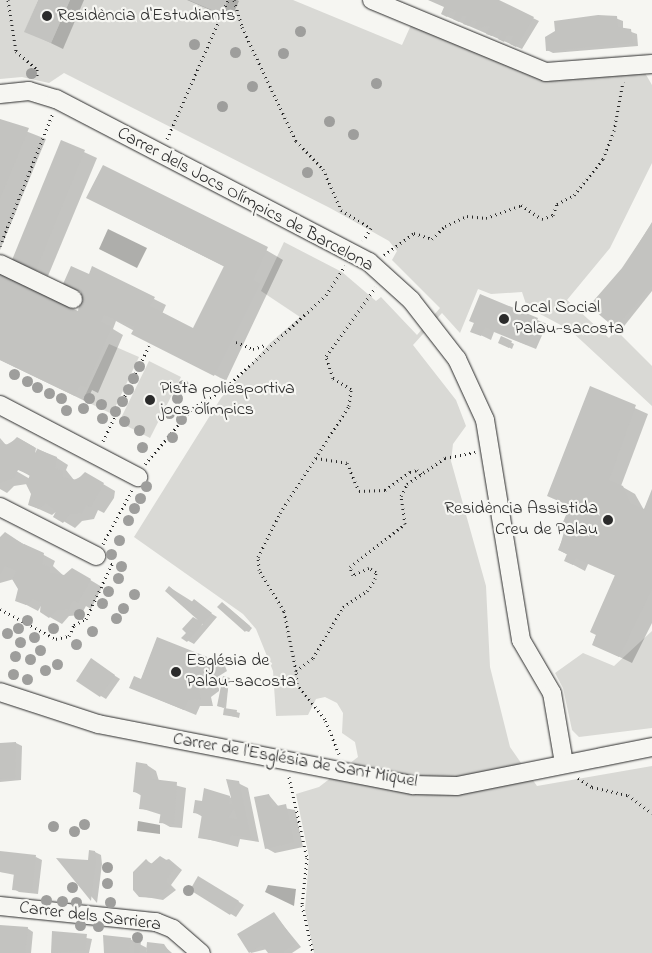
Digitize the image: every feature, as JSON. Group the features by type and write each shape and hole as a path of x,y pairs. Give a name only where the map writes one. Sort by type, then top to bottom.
{"street":[{"path":"372,0 546,72 652,64"},
{"name":"Carrer dels Jocs Olímpics de Barcelona","path":"0,94 36,93 58,101 353,254 380,272 411,300 456,359 485,420 521,640 552,693 568,762"},
{"path":"0,264 73,299"},
{"path":"0,405 138,477"},
{"path":"0,507 96,556"},
{"name":"Carrer de l'Església de Sant Miquel","path":"0,692 98,724 413,785 457,786 568,762 652,748"},
{"name":"Carrer dels Sarriera","path":"0,906 156,922 173,929 201,953"}],"path":[{"path":"8,0 16,51 37,69 36,93"},
{"path":"160,154 228,0"},
{"path":"0,609 56,639 69,636 74,625 86,619 112,564 96,556 138,477 193,408 223,390 270,342 326,295 371,228 340,210 323,169 296,141 242,27 234,0"},
{"path":"351,774 331,741 325,719 297,684 284,611 259,570 258,557 352,398 351,389 333,378 326,356 380,272 392,246 408,241 414,233 432,239 444,226 467,216 486,218 521,205 542,219 553,215 557,204 574,195 602,159 614,131 618,91 632,65"},
{"path":"0,246 58,101"},
{"path":"236,342 253,349 270,342"},
{"path":"96,455 149,346"},
{"path":"296,671 313,658 343,607 367,591 375,579 376,572 369,568 353,575 350,567 405,524 402,491 445,458 491,448"},
{"path":"316,458 347,463 359,491 386,490 410,472 417,470 422,474"},
{"path":"286,761 307,858 302,905 313,953"},
{"path":"568,762 579,779 592,788 628,794 652,813"}],"shaded area":[{"path":"0,0 38,0 25,31 51,43 70,0 189,0 222,14 228,0 293,0 402,45 411,25 545,81 645,73 652,85 652,163 610,248 567,300 609,338 616,330 652,366 652,406 570,330 527,307 522,292 491,294 478,289 460,333 442,313 413,345 456,400 466,426 453,444 451,461 486,586 490,667 510,747 537,786 652,766 652,953 314,953 305,910 309,857 296,794 319,787 358,757 355,742 342,733 343,713 337,703 325,697 316,699 308,715 276,716 273,671 256,629 243,614 134,537 221,398 270,343 300,317 261,291 284,242 342,272 376,301 381,297 417,335 440,308 392,260 397,251 389,241 330,208 64,73 49,83 22,77 0,79"},
{"path":"108,229 147,248 137,268 99,249"},
{"path":"109,344 139,357 112,414 83,400"},
{"name":"Pista poliesportiva jocs olímpics","path":"149,361 181,377 150,438 119,422"},
{"path":"652,631 652,728 579,737 572,730 563,688 555,673 583,653 614,666"},
{"path":"138,821 160,825 160,834 137,831"},
{"path":"268,885 296,889 294,906 265,892"}],"building":[{"name":"Residència d'Estudiants","path":"38,0 70,0 51,43 24,32"},
{"name":"Residència d'Estudiants","path":"189,0 224,0 219,13"},
{"path":"428,0 499,0 534,17 516,47 510,44 513,36 507,35 504,42 498,39 502,31 495,30 492,36 486,34 490,26 474,28 477,21 472,20 469,26 463,24 467,16 462,16 459,22 453,19 456,12 450,11 447,17 441,14 444,7"},
{"path":"598,15 617,16 618,27 631,29 633,43 546,51 545,37 555,31 554,21"},
{"path":"0,119 29,128 0,199"},
{"path":"61,140 85,150 36,270 12,260"},
{"path":"103,165 268,247 253,280 260,284 214,376 131,334 135,327 104,315 101,322 112,327 86,388 80,385 75,396 0,360 0,273 78,311 81,292 63,284 71,266 89,274 92,266 155,297 150,306 193,328 224,266 86,198"},
{"path":"652,223 652,286 615,328 589,306 622,268"},
{"name":"Local Social Palau-sacosta","path":"480,294 538,318 527,345 485,327 481,336 470,332 474,323 469,321"},
{"path":"501,336 512,341 509,348 498,343"},
{"name":"Residència Assistida Creu de Palau","path":"590,386 636,405 609,480 623,486 630,503 644,509 652,489 652,589 619,657 592,645 596,635 590,632 615,575 576,558 573,565 564,561 567,554 558,550 565,533 559,531 570,506 547,496"},
{"path":"17,437 36,448 35,454 37,449 57,457 55,468 63,471 62,477 77,480 85,472 104,483 91,507 86,505 82,513 70,514 63,523 53,517 56,511 46,503 39,509 28,505 31,494 26,484 30,475 18,470 14,478 0,483 0,443 9,445"},
{"path":"5,532 23,544 20,548 24,544 44,553 42,564 50,567 49,573 64,575 72,568 91,579 78,603 73,600 69,609 57,610 49,618 40,612 41,602 33,599 26,605 15,601 18,589 12,579 17,571 5,566 0,575 0,537"},
{"path":"169,586 190,604 194,599 212,613 187,642 181,638 186,633 182,629 193,617 198,620 165,591"},
{"path":"222,602 250,626 245,632 217,607"},
{"name":"Església de Palau-sacosta","path":"157,637 215,660 214,667 207,669 208,684 199,690 201,699 188,700 184,710 129,688 134,676 141,679"},
{"path":"91,658 115,675 100,697 76,681"},
{"path":"223,676 230,678 224,708 217,706"},
{"path":"224,708 237,710 236,717 223,715"},
{"path":"16,742 15,778 0,779 0,743"},
{"path":"136,762 147,764 152,779 177,782 174,824 159,823 161,811 139,809 141,793 133,792"},
{"path":"226,779 239,781 251,838 231,835 229,843 198,838 202,814 193,813 195,800 202,801 204,788 230,796 229,804 233,805","holes":["234,808 237,819 228,818"]},
{"path":"269,794 272,807 286,804 294,842 265,849 254,797"},
{"path":"89,850 95,851 96,860 91,901 56,858 88,860"},
{"path":"0,851 36,855 32,892 12,890 14,873 0,872"},
{"path":"160,856 176,866 166,881 171,886 156,898 139,897 133,890 133,872 146,859 151,864"},
{"path":"198,876 239,901 230,915 190,890"},
{"path":"274,912 296,943 282,953 268,953 262,945 249,953 237,934"},
{"path":"0,925 28,927 25,953 0,953"},
{"path":"52,931 87,934 85,950 51,953"},
{"path":"103,935 131,938 129,953 104,953"},
{"path":"135,942 141,942 139,953 134,953"},
{"path":"147,942 164,944 170,953 146,953"}],"place":[{"name":"Residència d'Estudiants","path":"47,16"},
{"name":"Local Social Palau-sacosta","path":"504,319"},
{"name":"Pista poliesportiva jocs olímpics","path":"150,400"},
{"name":"Residència Assistida Creu de Palau","path":"608,520"},
{"name":"Església de Palau-sacosta","path":"176,672"}]}
